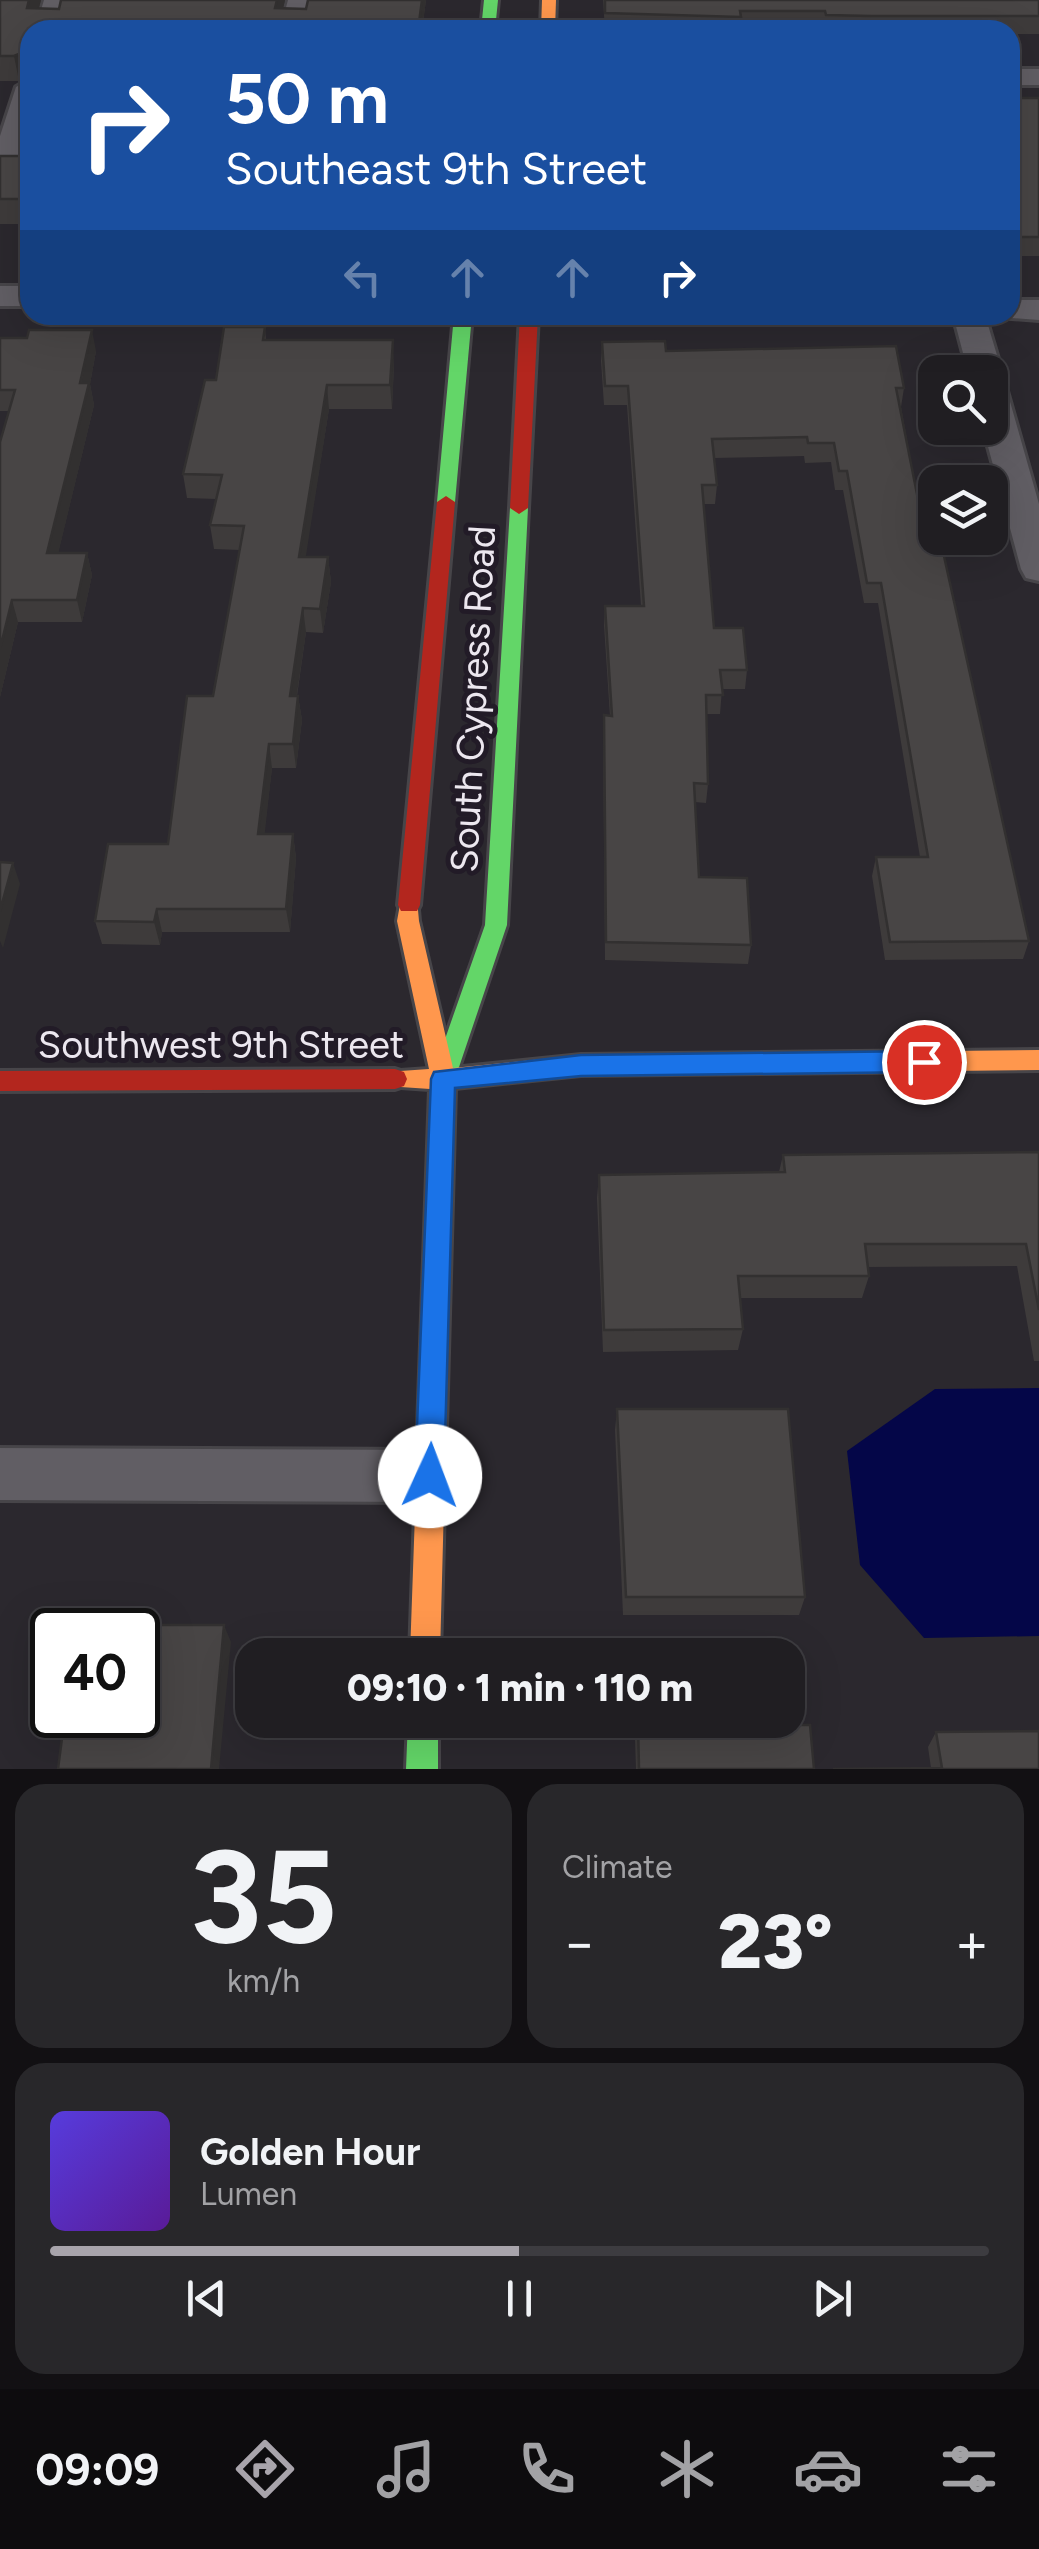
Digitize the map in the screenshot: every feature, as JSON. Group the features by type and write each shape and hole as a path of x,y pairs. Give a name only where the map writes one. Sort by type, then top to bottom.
{"street":[{"path":"13,154 20,126"},
{"name":"South Cypress Road","path":"425,1638 443,1079 408,921 462,325"},
{"name":"South Cypress Road","path":"443,1079 496,925 529,325"},
{"path":"972,325 980,355"},
{"path":"1005,445 1039,569"},
{"name":"Southwest 9th Street","path":"0,1081 443,1079 581,1065 1039,1060"},
{"path":"0,1474 430,1476"},
{"path":"422,1769 423,1738"}],"shaded area":[{"path":"1039,1388 1039,1636 924,1638 860,1565 847,1451 935,1389"}],"building":[{"path":"0,0 29,0 27,8 59,9 61,0 277,0 275,8 306,9 308,0 422,0 419,20 20,20 20,54 0,56"},
{"path":"605,0 1039,0 1039,16 826,15 825,11 740,11 741,17 605,13"},
{"path":"1020,98 1039,98 1039,237 1020,237"},
{"path":"0,156 20,156 20,199 0,199"},
{"path":"224,327 265,327 263,340 393,340 390,385 327,385 299,557 328,557 320,609 303,608 290,696 298,696 293,744 269,744 258,834 293,834 286,909 157,909 154,922 95,921 108,844 168,844 187,696 213,696 244,526 210,525 222,475 183,474 205,380 216,380"},
{"path":"29,330 92,330 80,383 89,383 47,553 87,553 77,600 12,600 0,649 0,442 15,390 0,390 0,338 27,338"},
{"path":"665,341 666,351 896,346 904,388 896,388 918,499 918,555 944,555 1029,941 890,942 876,857 928,857 881,583 867,583 847,471 839,471 834,443 808,443 807,437 712,439 717,485 702,485 714,628 743,628 747,670 720,670 723,695 706,695 708,784 694,783 699,877 747,878 751,945 606,942 604,715 612,716 605,606 644,606 628,386 605,386 602,342"},
{"path":"0,862 13,863 0,911"},
{"path":"1039,1152 1039,1310 1026,1244 865,1244 869,1276 738,1276 743,1329 604,1330 599,1175 785,1172 783,1155"},
{"path":"617,1409 788,1409 805,1597 626,1597"},
{"path":"160,1625 224,1625 211,1769 58,1769 62,1738 160,1738"},
{"path":"805,1725 810,1725 814,1769 639,1769 638,1738 805,1738"},
{"path":"1039,1731 1039,1769 833,1769 942,1768 936,1732"}],"traffic: fast":[{"path":"489,20 491,0"},
{"path":"446,502 462,325"},
{"path":"443,1079 496,925 519,508"},
{"path":"422,1769 423,1738"}],"traffic: slow":[{"path":"548,20 549,0"},
{"path":"409,905 408,921 443,1079 426,1638"},
{"path":"395,1079 443,1079 581,1065 1039,1060"}],"traffic: jam":[{"path":"519,508 528,325"},
{"path":"409,905 446,502"},
{"path":"0,1081 395,1079"}],"route":[{"path":"430,1476 443,1079 581,1065 924,1062"}]}
